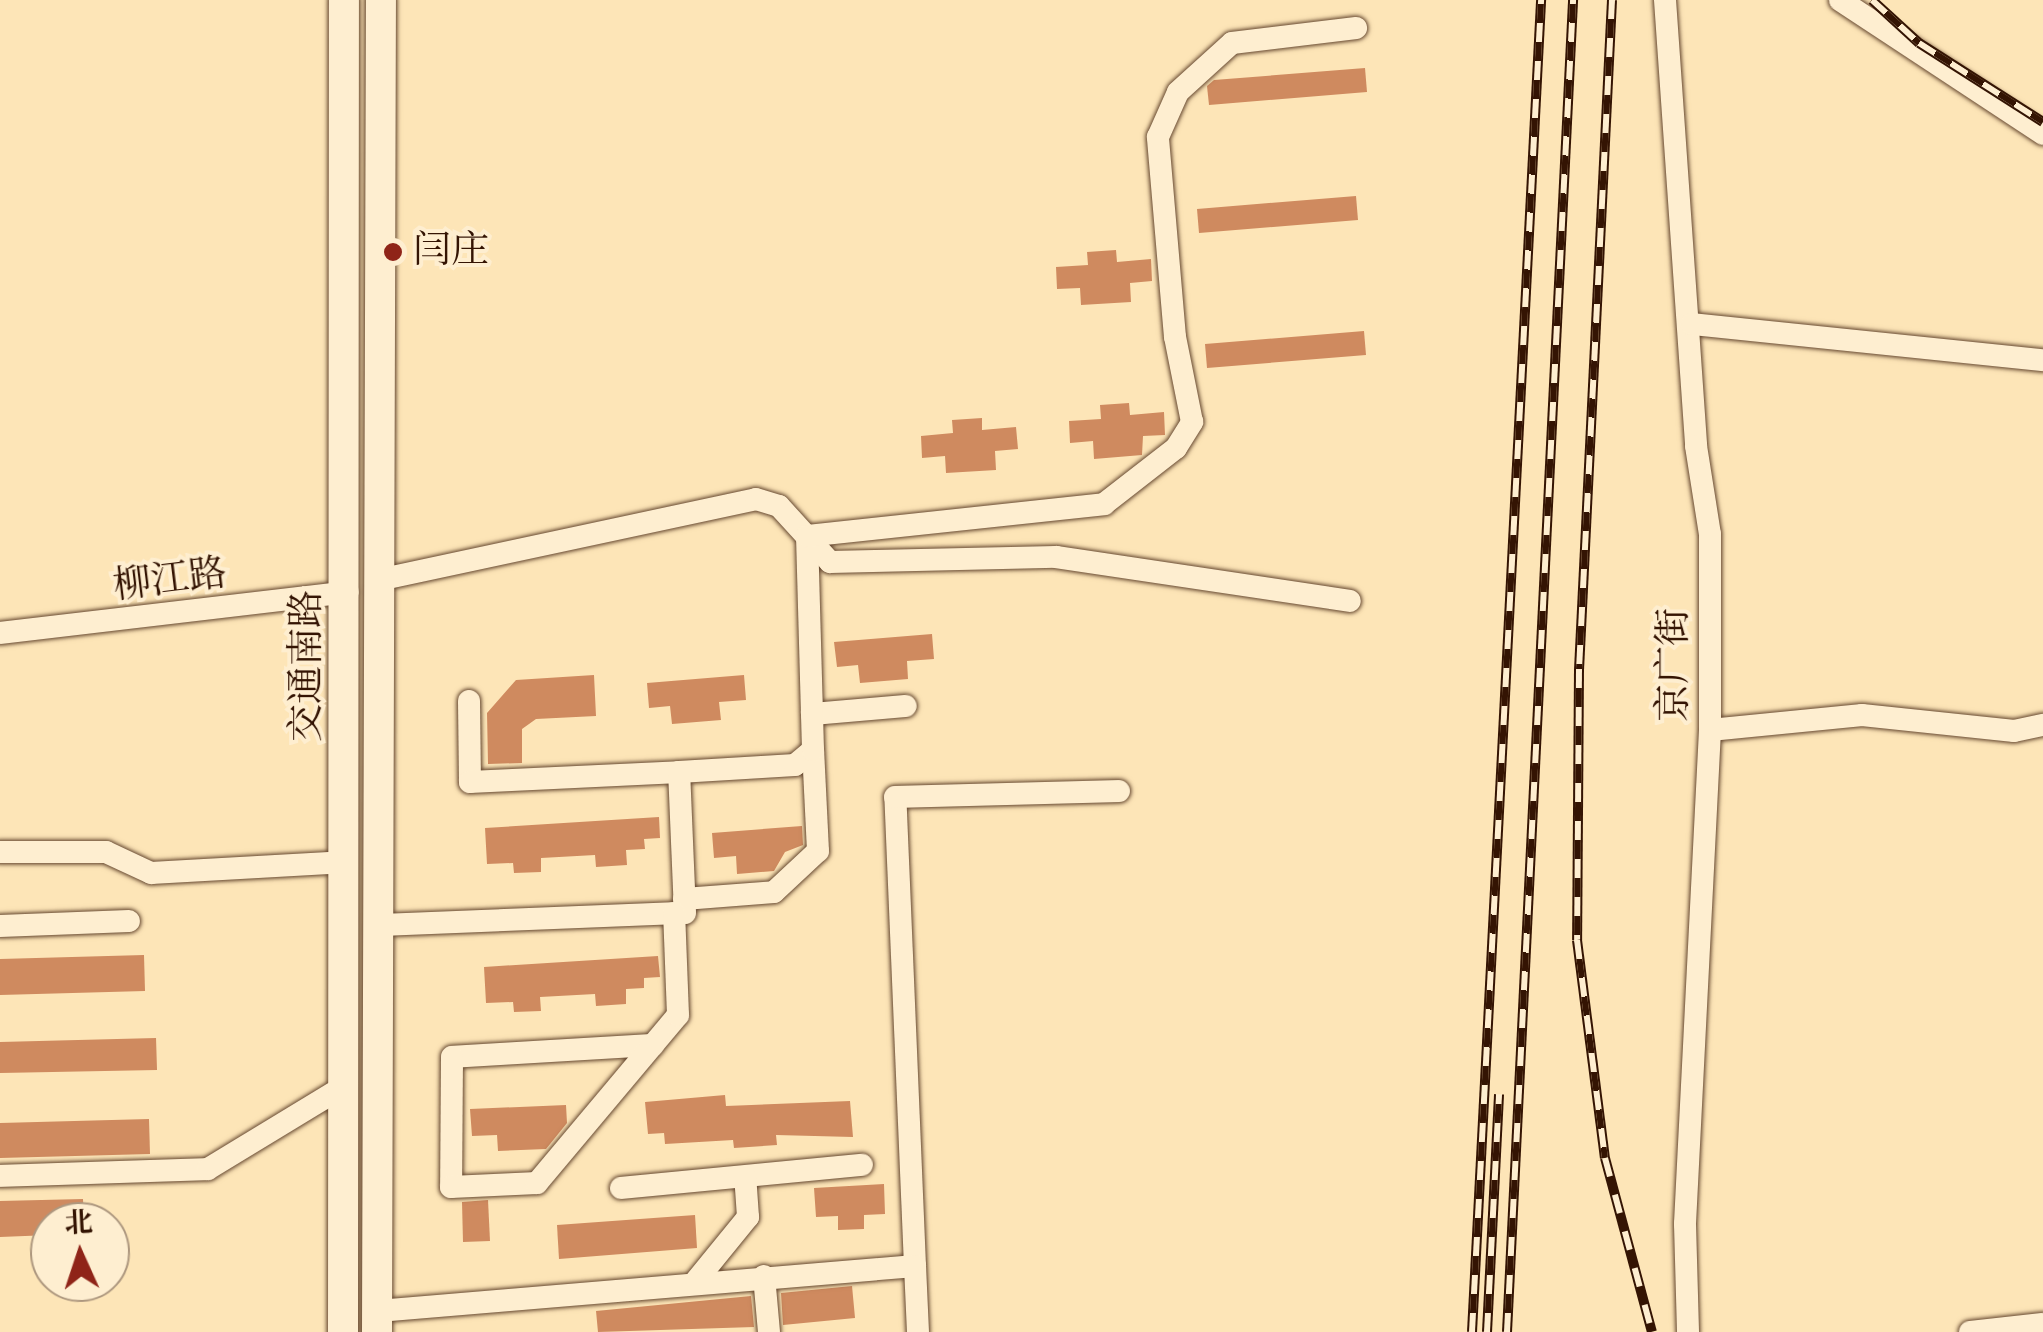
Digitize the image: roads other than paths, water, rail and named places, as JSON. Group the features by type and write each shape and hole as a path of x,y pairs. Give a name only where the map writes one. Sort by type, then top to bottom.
{"main road":[{"name":"交通南路","path":"343,1332 348,592 344,0"},
{"name":"交通南路","path":"377,1321 384,579 381,0"},
{"path":"348,592 384,579"}],"street":[{"name":"京广街","path":"1665,0 1692,324 1696,446 1710,534 1710,730 1685,1224 1688,1332"},
{"path":"1840,0 2043,134"},
{"path":"807,536 1104,504 1176,448 1192,422 1176,338 1158,137 1178,92 1232,43 1356,28"},
{"path":"1692,324 2043,360"},
{"path":"384,579 756,499 779,506 830,562 1056,557 1350,602"},
{"path":"380,925 679,906 774,892 818,850 807,536"},
{"name":"柳江路","path":"0,633 348,592"},
{"path":"469,701 470,782 795,765 813,750"},
{"path":"812,714 906,706"},
{"path":"1710,730 1862,715 2014,731 2043,725"},
{"path":"653,1045 452,1057 452,1187 537,1182 678,1016 679,772"},
{"path":"918,1332 895,797 1119,790"},
{"path":"0,852 106,852 152,873 347,862"},
{"path":"0,926 129,921"},
{"path":"0,1176 208,1169 346,1086"},
{"path":"622,1188 862,1165"},
{"path":"695,1282 748,1218 744,1178"},
{"path":"377,1321 695,1282 915,1266"},
{"path":"764,1276 769,1332"},
{"path":"1970,1332 2043,1324"}],"railway":[{"path":"1472,1332 1541,0"},
{"path":"1507,1332 1573,0"},
{"path":"1612,0 1579,669 1577,940 1605,1158 1652,1332"},
{"path":"1872,0 1919,43 2043,122"},
{"path":"1487,1332 1499,1094"}],"place":[{"name":"闫庄","path":"393,252"}]}
